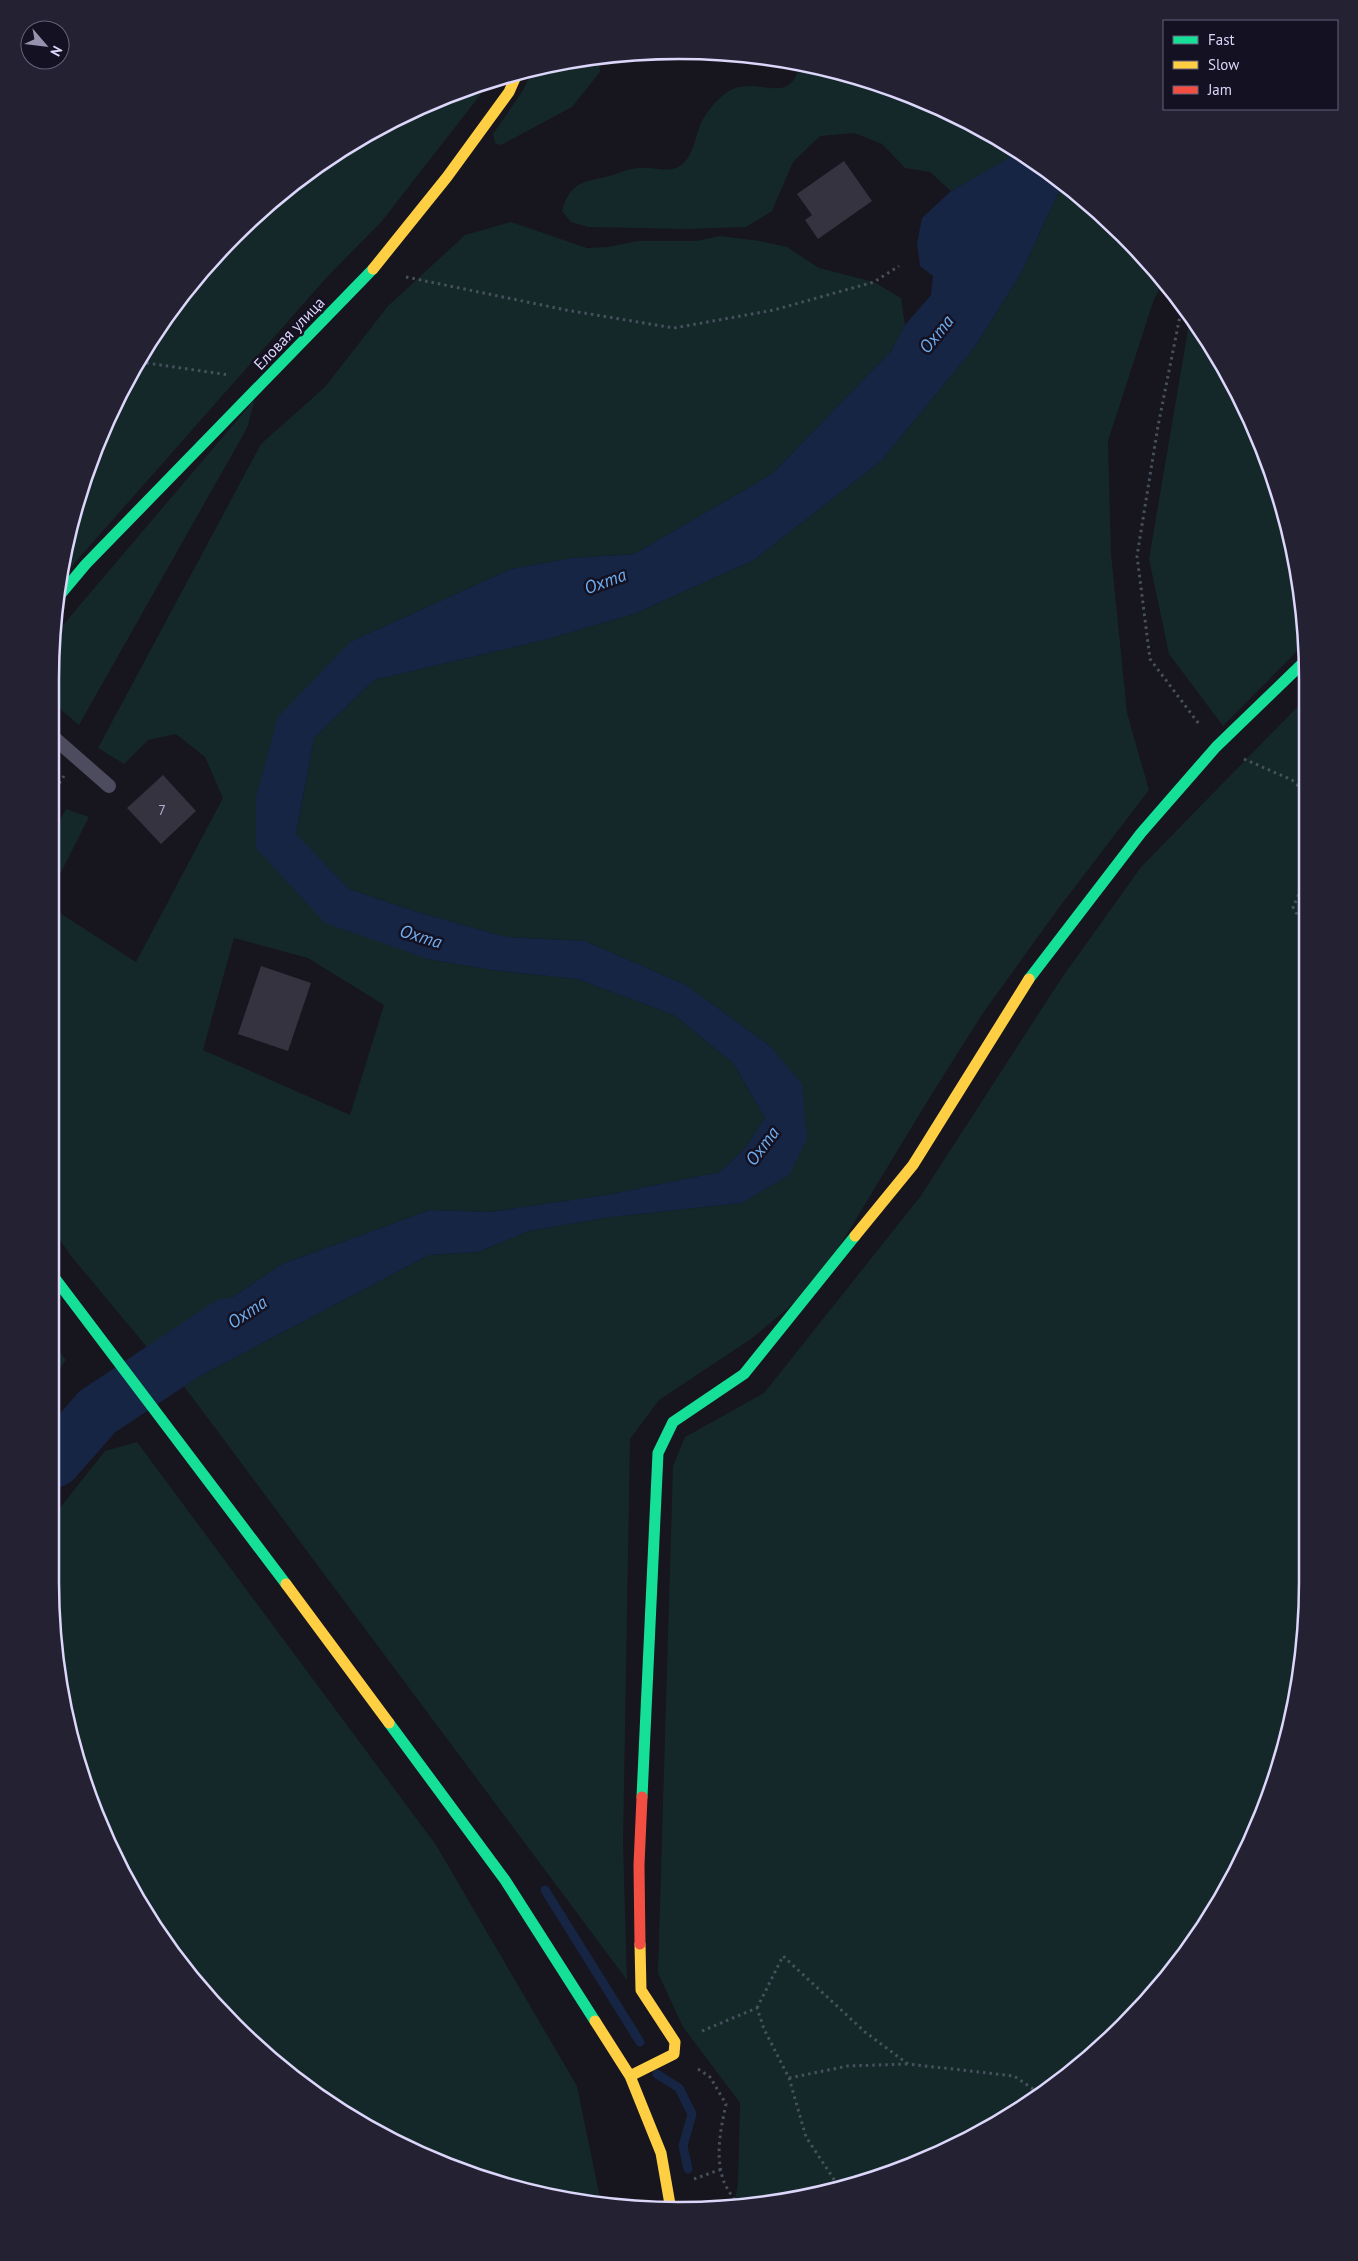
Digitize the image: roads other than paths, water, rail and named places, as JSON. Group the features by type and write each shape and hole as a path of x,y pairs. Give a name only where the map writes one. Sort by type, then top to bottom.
{"street":[{"name":"Еловая улица","path":"66,588 86,564 373,270 447,177 509,92 514,81"},
{"path":"630,2076 674,2054 675,2042 641,1990 639,1865 658,1453 673,1422 744,1374 913,1165 1028,981 1141,833 1216,747 1299,667"},
{"path":"59,1284 204,1474 505,1880 630,2076 661,2153 670,2202"}],"lane":[{"path":"59,742 109,786"}],"water":[{"path":"1011,155 1024,163 1060,189 1020,275 974,348 881,461 754,560 634,614 544,640 374,680 314,738 296,834 349,889 417,912 506,937 585,941 686,985 770,1046 802,1084 807,1139 789,1175 742,1203 611,1217 529,1231 478,1252 429,1255 183,1385 151,1352 282,1264 430,1210 490,1212 606,1195 720,1172 745,1148 765,1118 733,1063 674,1015 577,979 492,970 428,959 325,923 256,848 256,797 278,717 350,642 511,569 572,558 634,554 772,474 891,351 905,325 931,295 933,276 920,266 917,243 922,218 951,191"}],"waterway":[{"name":"Охта","path":"59,1455 97,1412 228,1325"},
{"path":"545,1890 640,2042"},
{"path":"657,2074 679,2088 692,2114 683,2146 688,2169"}]}
